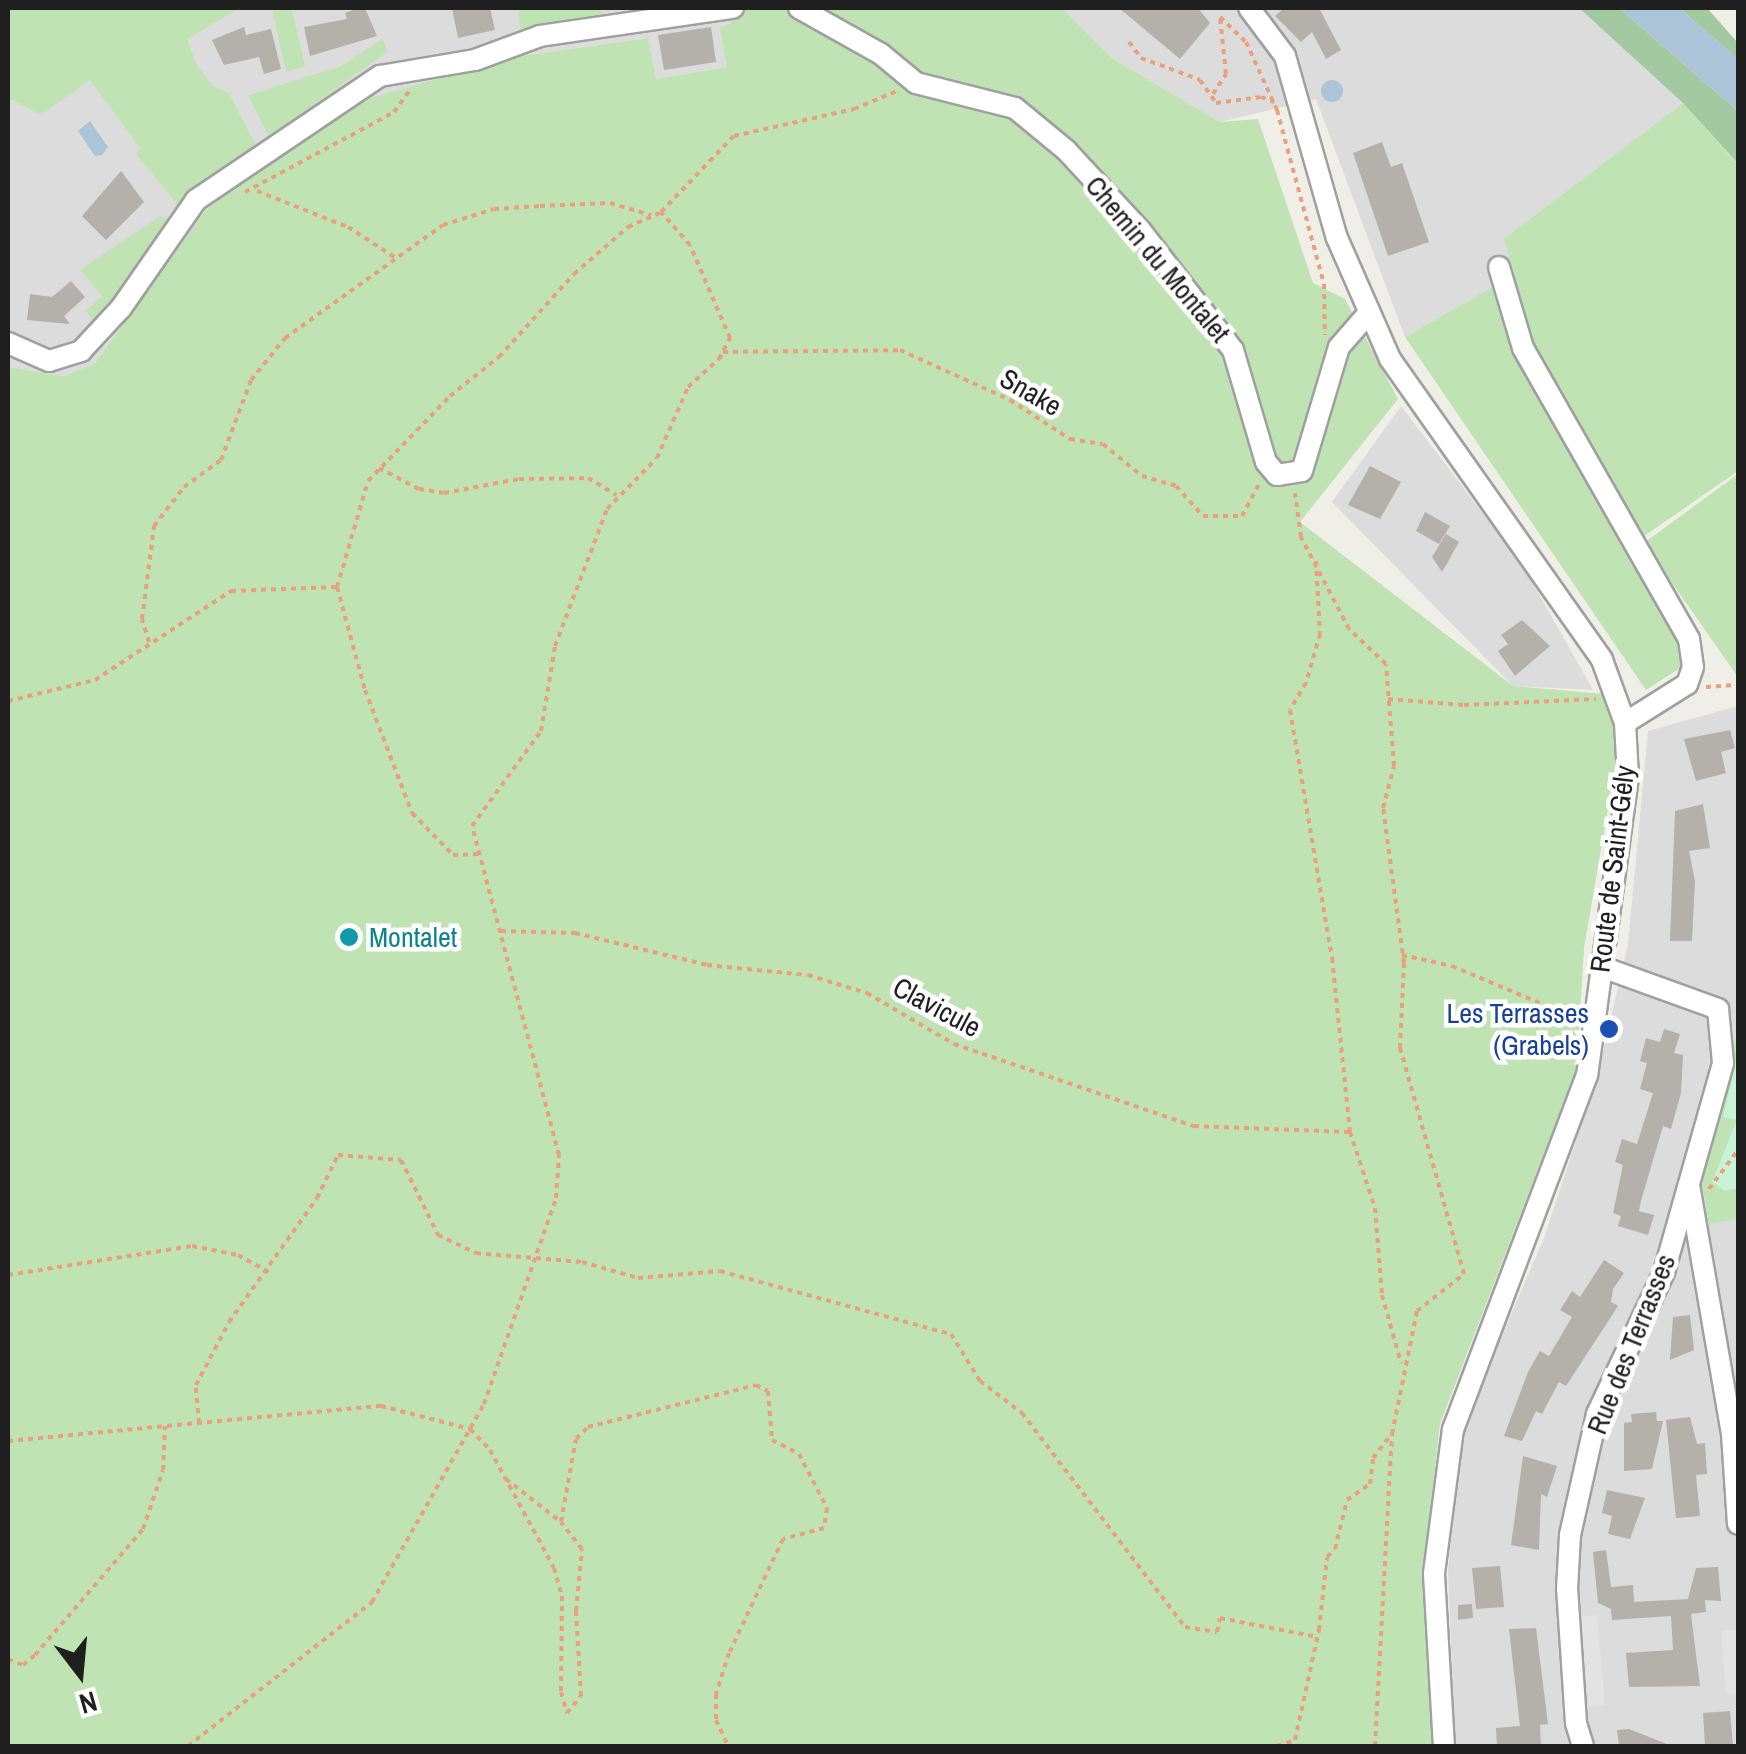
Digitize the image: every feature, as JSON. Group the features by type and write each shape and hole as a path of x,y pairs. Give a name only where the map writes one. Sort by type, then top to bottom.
{"street":[{"path":"8,344 49,361 81,352 121,308 196,200 380,76 476,60 540,36 733,8"},
{"name":"Chemin du Montalet","path":"800,8 881,54 916,83 1015,108 1066,150 1141,231 1233,350 1269,466"},
{"name":"Route de Saint-Gély","path":"1249,8 1285,56 1324,199 1367,315 1417,405 1602,660 1625,724 1628,777 1587,1076 1452,1429 1434,1574 1444,1746"},
{"path":"1499,267 1524,348 1690,639 1694,667 1686,684 1625,724"},
{"path":"1269,466 1276,475 1302,471 1339,347 1367,315"},
{"name":"Rue des Terrasses","path":"1583,1746 1576,1723 1567,1589 1570,1534 1597,1414 1664,1272 1723,1062 1718,1009 1600,966"},
{"name":"Rue des Terrasses","path":"1690,1186 1732,1434 1738,1524"}],"path":[{"path":"1213,94 1226,74 1220,17 1246,42 1274,102 1324,284 1330,370"},
{"path":"1129,42 1141,58 1200,80 1225,104 1261,97 1274,102"},
{"path":"480,854 453,856 412,813 364,690 337,586 368,481 498,357 574,274 628,227 661,212 734,136 854,109 916,83"},
{"path":"241,193 254,190 394,112 412,87"},
{"path":"254,190 348,227 396,258"},
{"path":"149,642 142,618 154,526 184,487 221,460 251,380 284,338 442,225 494,209 610,203 653,215"},
{"path":"188,1746 372,1602 470,1430 556,1198 559,1155 472,826 541,731 555,646 607,509 657,458 688,387 722,352 730,338 720,304 690,245 661,212"},
{"name":"Snake","path":"722,352 839,356 900,350 1010,400 1070,439 1103,444 1142,476 1176,486 1202,516 1242,516 1269,466"},
{"path":"379,468 419,489 444,493 505,480 588,478 616,495"},
{"path":"1291,474 1301,536 1316,556 1349,628 1386,664 1394,766 1382,808 1402,955 1400,1048 1464,1274 1417,1311 1401,1364 1392,1434 1375,1746"},
{"path":"1316,556 1320,634 1306,683 1290,710 1332,958 1350,1132 1375,1208 1382,1295 1401,1364"},
{"path":"8,701 95,680 231,591 337,586"},
{"path":"1686,684 1738,686"},
{"path":"1386,698 1464,705 1537,698 1591,702 1614,690"},
{"name":"Clavicule","path":"501,931 576,932 707,965 808,975 867,993 954,1044 1194,1126 1350,1132"},
{"path":"1402,955 1452,966 1569,1019 1594,1016"},
{"path":"1690,1186 1720,1182 1738,1150"},
{"path":"200,1422 196,1384 229,1322 269,1272 338,1155 401,1160 438,1235 476,1253 534,1258 638,1278 720,1271 951,1334 980,1381 1022,1413 1184,1627 1218,1632 1220,1618 1317,1636"},
{"path":"8,1275 192,1246 238,1256 269,1272"},
{"path":"561,1522 567,1468 588,1427 737,1389 768,1390 772,1440 799,1454 827,1508 824,1528 783,1540 729,1653 716,1694 716,1720 728,1746"},
{"path":"8,1442 380,1406 470,1430 503,1477 554,1568 562,1596 567,1714 581,1696 582,1550 561,1522 503,1477"},
{"path":"8,1659 23,1664 35,1655 143,1530 163,1470 166,1426"},
{"path":"1276,1746 1295,1740 1317,1636 1326,1557 1335,1548 1347,1500 1370,1484 1373,1458 1392,1434"}],"shaded area":[{"path":"8,8 786,8 727,67 656,79 647,38 515,57 207,209 95,363 64,376 8,367"},
{"path":"1062,8 1579,8 1683,103 1505,239 1515,274 1405,337 1316,99 1220,122 1113,59"},
{"path":"1401,406 1523,566 1593,690 1513,686 1332,502"},
{"path":"1738,706 1738,1034 1699,1169 1709,1223 1738,1219 1738,1746 1455,1746 1448,1571 1461,1430 1544,1238 1597,1077 1628,944 1648,731"},
{"path":"1597,1615 1605,1705 1589,1706 1580,1617"},
{"path":"1738,1629 1738,1694 1726,1695 1721,1631"}],"green space":[{"path":"8,8 240,8 187,39 196,64 213,86 229,93 256,146 181,209 136,154 140,148 90,80 41,115 8,98"},
{"path":"272,8 306,8 292,11 305,66 286,72"},
{"path":"518,8 601,8 604,21 520,31"},
{"path":"728,8 1062,8 1113,59 1220,122 1258,119 1313,283 1345,299 1398,399 1300,522 1513,686 1606,694 1619,745 1584,948 1577,1067 1440,1424 1424,1569 1432,1746 8,1746 8,367 64,376 95,363 206,210 346,105 515,57 648,38 656,79 727,67 720,27 731,24"},
{"path":"1579,8 1619,8 1738,111 1738,164 1683,103"},
{"path":"1679,8 1707,8 1738,43 1738,59"},
{"path":"383,39 387,52 269,137 248,95 339,67"},
{"path":"1683,103 1738,165 1738,471 1627,548 1684,645 1683,666 1646,690 1405,337 1515,274 1504,239"},
{"path":"161,216 172,222 96,326 86,311 102,296 80,270"},
{"path":"1738,474 1738,677 1644,543"},
{"path":"1738,1034 1738,1219 1709,1224 1699,1169"},
{"path":"1738,1054 1738,1188 1725,1191 1712,1182 1737,1120 1723,1117"}],"water":[{"path":"1619,8 1679,8 1738,59 1738,111"},
{"path":"1332,80 1340,83 1340,99 1332,102 1324,99 1321,91 1324,83"},
{"path":"90,121 108,147 102,155 95,156 78,131"}],"building":[{"path":"365,8 377,36 310,56 304,27 347,19 345,13"},
{"path":"452,8 490,8 495,30 458,38"},
{"path":"1119,8 1198,8 1210,23 1180,59"},
{"path":"1284,8 1319,8 1341,50 1326,59 1312,32 1301,42 1275,16"},
{"path":"244,27 246,35 271,29 281,69 264,74 259,57 224,65 212,40"},
{"path":"711,27 716,62 664,70 658,35"},
{"path":"1382,142 1391,167 1402,163 1429,242 1388,256 1353,153"},
{"path":"121,171 144,202 106,240 82,216"},
{"path":"71,281 85,297 64,316 70,324 27,320 30,294 52,297"},
{"path":"1370,466 1401,482 1380,519 1348,505"},
{"path":"1425,512 1450,526 1439,544 1416,531"},
{"path":"1446,534 1459,542 1442,572 1432,557"},
{"path":"1522,620 1550,646 1515,676 1498,651 1508,644 1501,635"},
{"path":"1730,730 1735,748 1721,752 1726,773 1696,781 1684,739"},
{"path":"1703,804 1710,848 1689,851 1695,881 1692,941 1670,941 1675,811"},
{"path":"1664,1029 1680,1034 1674,1053 1683,1055 1681,1093 1671,1129 1663,1126 1641,1201 1639,1211 1654,1215 1648,1235 1618,1226 1621,1216 1613,1213 1623,1165 1615,1162 1622,1139 1637,1144 1653,1093 1640,1089 1647,1063 1640,1061 1646,1038 1660,1042"},
{"path":"1604,1260 1624,1273 1613,1289 1611,1302 1618,1306 1566,1386 1559,1382 1542,1414 1536,1411 1522,1441 1504,1436 1540,1351 1549,1356 1572,1317 1560,1310 1572,1291 1580,1297"},
{"path":"1690,1315 1694,1350 1670,1360 1673,1317"},
{"path":"1656,1412 1657,1421 1663,1421 1652,1469 1624,1471 1624,1423 1632,1422 1631,1414"},
{"path":"1690,1417 1697,1444 1705,1443 1707,1474 1696,1475 1700,1516 1676,1518 1666,1420"},
{"path":"1523,1456 1557,1466 1547,1497 1541,1494 1539,1550 1511,1545"},
{"path":"1607,1490 1645,1498 1630,1539 1608,1534 1612,1516 1602,1513"},
{"path":"1606,1550 1611,1587 1633,1585 1634,1602 1688,1599 1696,1568 1718,1567 1721,1601 1705,1600 1706,1612 1691,1614 1700,1686 1629,1687 1626,1653 1673,1650 1671,1616 1612,1620 1611,1609 1598,1603 1593,1552"},
{"path":"1500,1566 1504,1607 1476,1609 1472,1568"},
{"path":"1472,1604 1473,1618 1458,1620 1458,1605"},
{"path":"1536,1628 1548,1724 1540,1725 1541,1746 1497,1746 1496,1728 1520,1726 1509,1629"},
{"path":"1730,1711 1733,1746 1705,1746 1703,1713"},
{"path":"1629,1729 1672,1746 1619,1746 1617,1730"}],"place":[{"name":"Montalet","path":"349,937"},
{"name":"Les Terrasses (Grabels)","path":"1609,1029"}]}
